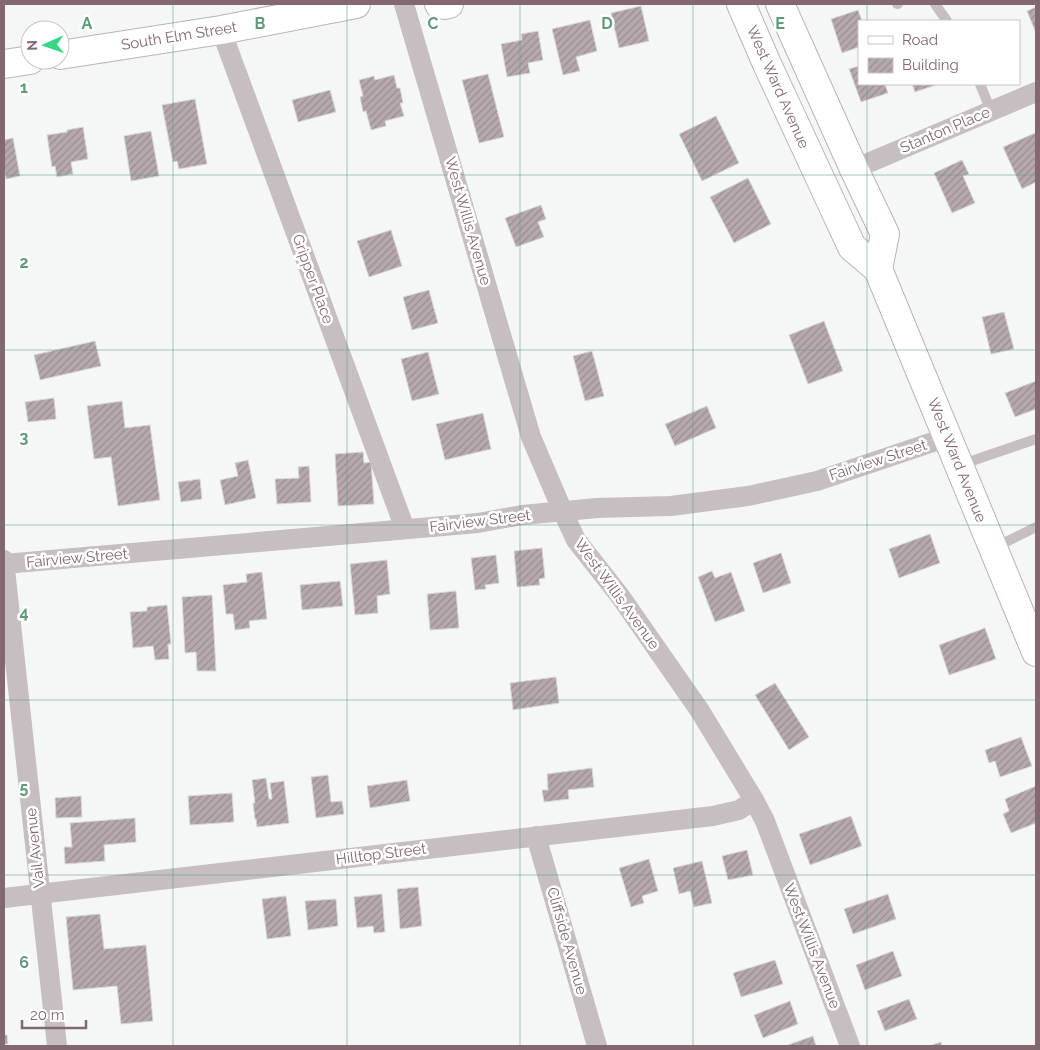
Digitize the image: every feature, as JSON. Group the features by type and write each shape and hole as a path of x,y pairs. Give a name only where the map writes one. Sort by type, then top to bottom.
{"street":[{"name":"South Elm Street","path":"70,53 221,30 356,4"},
{"name":"West Willis Avenue","path":"404,4 531,437 563,512 576,540 620,596 700,711 754,800 765,822 850,1046"},
{"path":"439,4 449,4"},
{"name":"West Ward Avenue","path":"741,4 852,247 878,269 1036,652"},
{"path":"780,4 885,234 878,269"},
{"name":"Gripper Place","path":"221,30 404,530"},
{"path":"4,64 20,62"},
{"name":"Stanton Place","path":"854,169 1036,92"},
{"name":"Fairview Street","path":"4,564 404,530 478,523 522,515 597,508 671,506 748,496 817,480 948,437"},
{"name":"Vail Avenue","path":"4,560 57,1046"},
{"name":"Hilltop Street","path":"4,898 713,816 739,810 754,800"},
{"name":"Cliffside Avenue","path":"536,836 597,1046"}],"lane":[{"path":"935,4 946,20"},
{"path":"980,85 991,111"},
{"path":"959,466 1036,439"},
{"path":"994,548 1036,526"}],"building":[{"path":"641,6 649,41 619,48 611,13"},
{"path":"1036,7 1036,33 1027,11"},
{"path":"858,10 862,20 858,20 858,47 842,53 831,19"},
{"path":"590,20 597,51 576,57 580,71 563,75 552,29"},
{"path":"538,31 543,60 528,63 530,73 507,77 501,44 522,40 521,34"},
{"path":"858,66 858,85 885,85 888,93 861,102 849,69"},
{"path":"488,74 504,137 479,143 462,80"},
{"path":"394,75 397,88 400,88 403,103 400,103 404,116 385,121 386,126 371,130 366,111 363,112 360,97 363,96 359,80 374,76 375,80"},
{"path":"912,85 936,85 915,92"},
{"path":"330,90 336,112 298,122 292,100"},
{"path":"195,99 207,164 179,169 177,161 173,162 162,105"},
{"path":"716,116 739,163 702,181 679,134"},
{"path":"83,127 88,159 71,162 73,174 57,177 55,166 52,167 47,135"},
{"path":"151,131 159,176 131,181 124,136"},
{"path":"1035,133 1036,182 1022,189 1003,147"},
{"path":"13,138 20,176 6,179 4,140"},
{"path":"962,160 969,174 963,176 975,203 952,213 934,173"},
{"path":"748,178 771,224 734,243 710,197"},
{"path":"541,205 546,219 538,222 544,237 516,247 505,218"},
{"path":"391,230 402,266 369,277 357,241"},
{"path":"429,290 438,323 412,330 403,297"},
{"path":"1004,312 1014,349 991,354 982,317"},
{"path":"824,321 843,371 808,384 789,335"},
{"path":"95,341 101,366 40,380 34,355"},
{"path":"592,351 604,396 585,401 573,356"},
{"path":"428,352 439,394 412,401 401,359"},
{"path":"1036,381 1036,409 1015,417 1005,393"},
{"path":"54,398 56,419 28,422 25,402"},
{"path":"122,401 125,428 150,425 160,500 118,506 111,457 94,459 87,406"},
{"path":"707,406 716,428 675,446 665,424"},
{"path":"483,413 491,449 445,460 436,424"},
{"path":"363,452 364,463 371,462 374,504 338,506 335,454"},
{"path":"248,460 256,498 225,505 220,480 238,476 235,463"},
{"path":"309,466 311,502 277,504 275,479 299,478 298,467"},
{"path":"200,479 202,499 181,502 178,482"},
{"path":"930,534 940,563 899,578 889,549"},
{"path":"542,548 545,578 539,579 540,585 517,587 514,551"},
{"path":"781,553 791,583 763,593 753,563"},
{"path":"496,555 499,583 485,585 486,589 475,590 471,558"},
{"path":"387,560 390,594 377,596 378,613 355,615 350,564"},
{"path":"712,571 715,578 731,572 745,611 715,622 698,577"},
{"path":"262,572 267,619 249,621 250,628 235,630 233,614 226,614 223,585 247,582 246,574"},
{"path":"340,581 343,606 302,610 300,585"},
{"path":"456,591 459,628 430,630 427,594"},
{"path":"212,595 216,671 197,671 196,652 185,653 182,597"},
{"path":"167,605 171,644 168,644 169,659 155,660 153,646 133,648 130,612 147,611 147,607"},
{"path":"985,628 996,659 949,675 939,645"},
{"path":"556,677 559,703 513,710 510,683"},
{"path":"775,683 809,737 789,750 755,695"},
{"path":"1021,737 1032,766 1000,777 995,761 989,763 985,750"},
{"path":"592,768 594,787 568,790 569,799 544,802 542,790 548,790 547,774"},
{"path":"328,775 331,802 342,801 344,814 316,818 311,777"},
{"path":"266,778 269,799 272,799 270,783 284,781 289,823 257,827 252,780"},
{"path":"407,780 410,801 370,808 367,786"},
{"path":"1036,786 1036,823 1011,833 1003,814 1009,811 1005,799"},
{"path":"232,793 234,822 190,825 188,796"},
{"path":"81,796 82,817 56,818 55,798"},
{"path":"851,816 862,846 810,865 799,834"},
{"path":"135,818 136,842 104,845 105,861 65,864 64,847 72,847 70,823"},
{"path":"747,850 753,875 728,880 722,856"},
{"path":"649,859 658,891 642,896 644,903 631,907 619,868"},
{"path":"702,861 712,903 694,907 690,891 679,894 673,868"},
{"path":"418,887 422,926 400,929 397,889"},
{"path":"382,894 385,932 374,933 373,926 357,928 354,897"},
{"path":"888,894 896,919 853,934 844,909"},
{"path":"286,896 291,936 267,939 262,899"},
{"path":"336,899 338,926 308,930 305,901"},
{"path":"100,914 104,949 146,945 153,1021 121,1024 117,986 73,990 66,917"},
{"path":"893,951 902,976 865,990 856,965"},
{"path":"775,960 783,984 741,997 733,973"},
{"path":"909,999 917,1019 885,1031 877,1011"},
{"path":"790,1001 798,1024 763,1038 754,1015"},
{"path":"4,1035 7,1035 8,1044 4,1044"},
{"path":"813,1036 816,1046 785,1046"},
{"path":"941,1042 942,1046 929,1046"}]}
